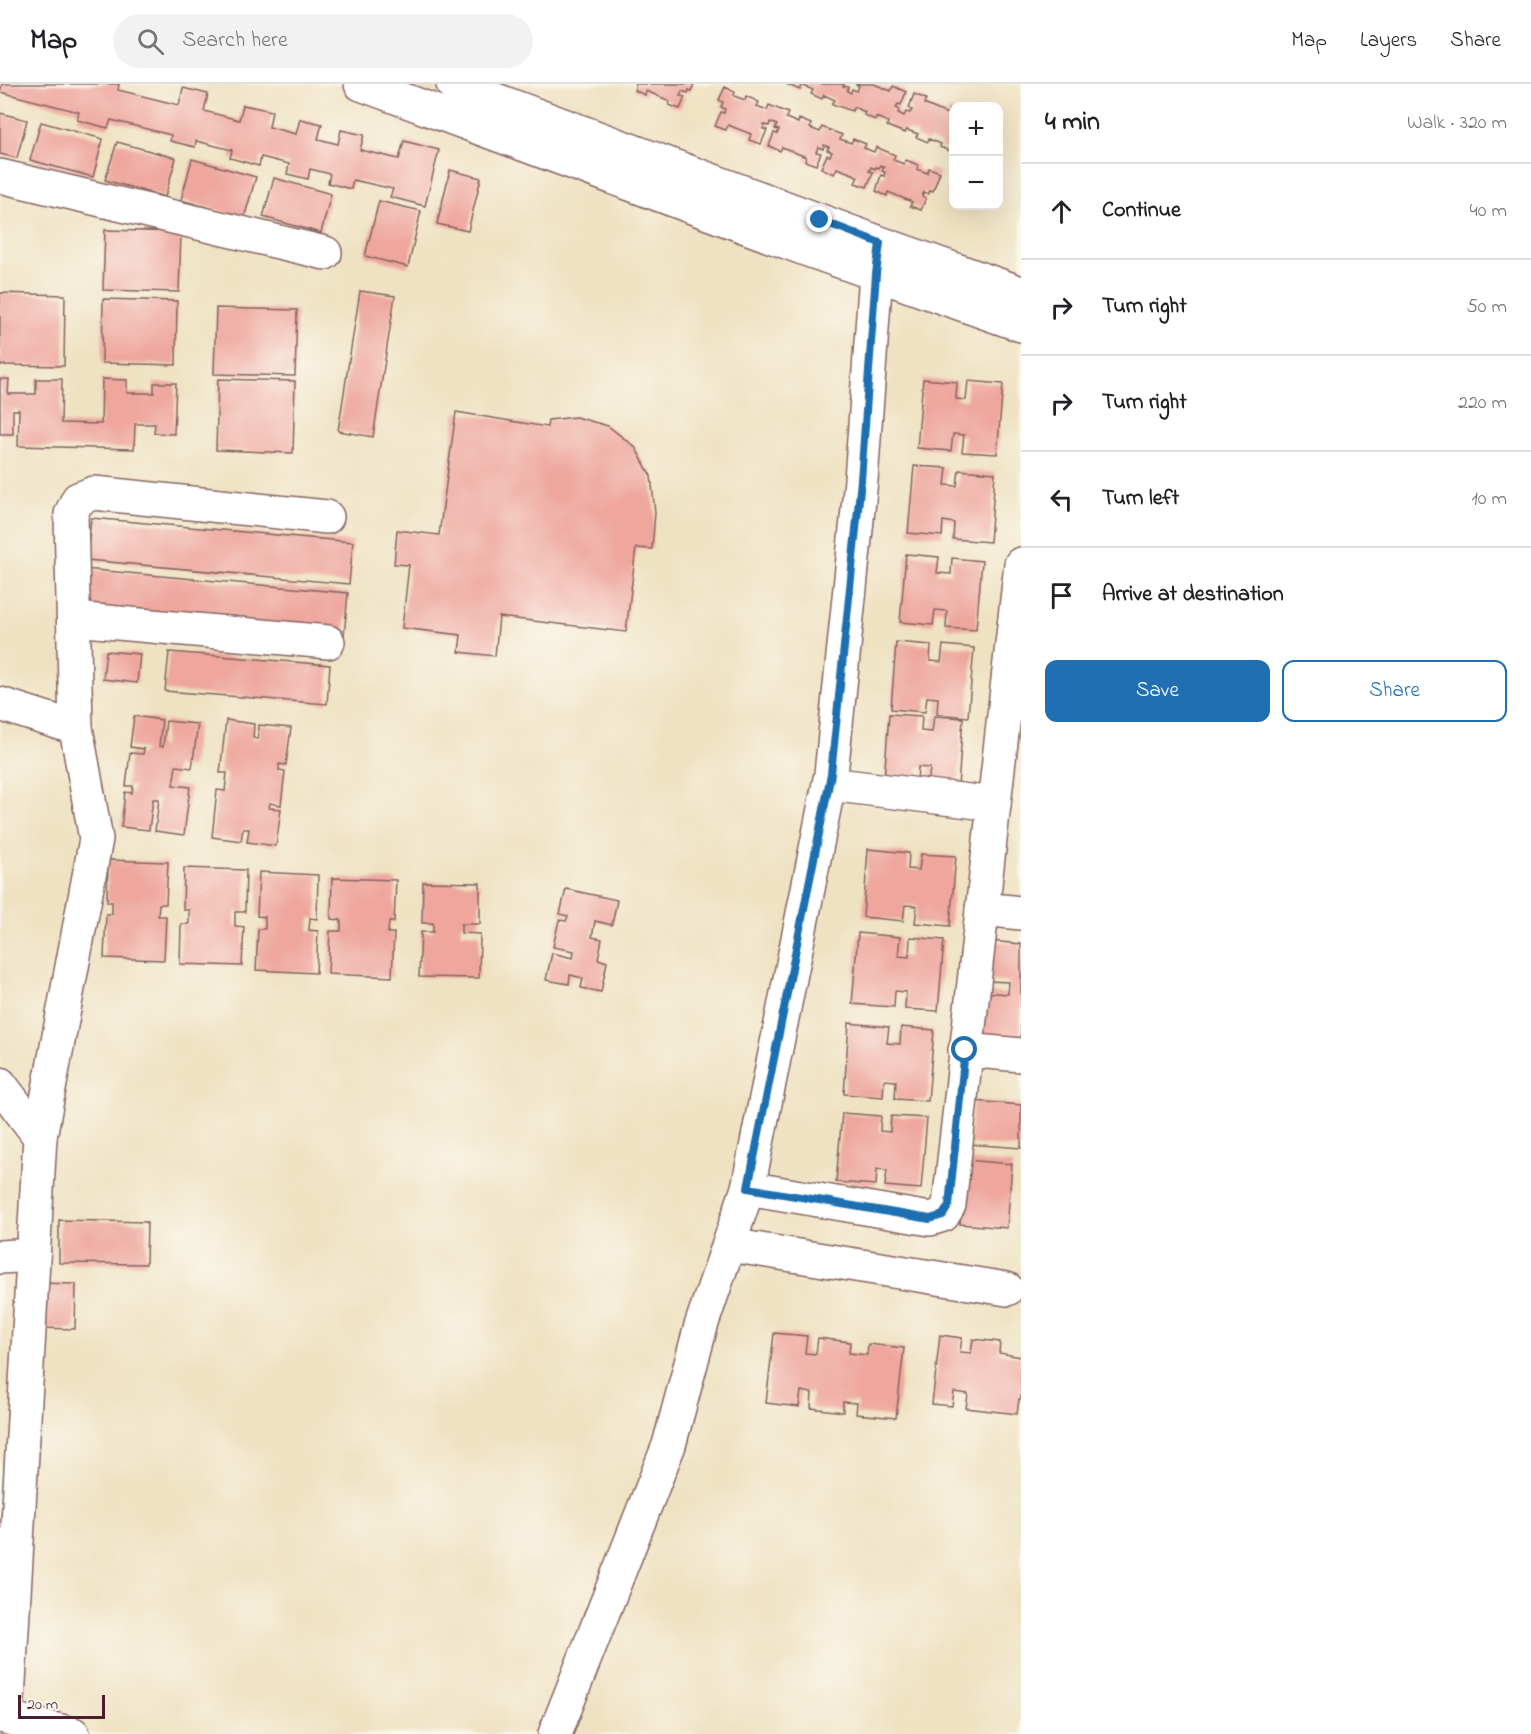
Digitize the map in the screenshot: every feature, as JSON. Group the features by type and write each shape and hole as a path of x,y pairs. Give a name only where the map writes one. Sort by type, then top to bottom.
{"street":[{"path":"362,84 878,258 1021,293"},
{"path":"466,86 878,258 1021,325"},
{"path":"0,176 325,252"},
{"path":"555,1734 669,1445 701,1326 748,1188 829,784 861,480 878,258"},
{"path":"73,1734 4,1716 13,1398 33,1255 40,1137 96,839 76,728 72,514 78,499 94,493 327,517"},
{"path":"748,1188 930,1219 943,1215 949,1205 994,804 1010,766 1021,564"},
{"path":"74,619 328,642"},
{"path":"0,704 76,728"},
{"path":"829,784 994,804"},
{"path":"982,909 1021,913"},
{"path":"965,1050 1021,1055"},
{"path":"0,1084 40,1137"},
{"path":"729,1245 1007,1289"},
{"path":"0,1257 33,1255"}],"building":[{"path":"2,84 119,84 118,90 179,105 183,88 208,94 204,111 239,120 243,105 272,111 269,127 296,134 300,119 322,124 318,139 338,144 341,130 364,135 360,150 399,159 404,141 439,150 425,206 390,197 393,189 353,180 351,189 328,183 330,174 310,169 308,179 287,174 289,164 261,157 259,166 230,158 232,150 196,141 195,147 170,141 171,135 111,120 108,128 77,120 79,112 0,92"},
{"path":"636,84 694,84 688,93 682,91 680,96 685,97 680,109 669,105 670,101 646,91 645,95 634,90"},
{"path":"786,84 844,84 843,86 848,87 847,91 851,93 852,89 857,91 859,86 855,84 874,84 891,91 893,86 906,92 901,105 898,104 896,108 900,109 898,113 904,116 906,112 910,113 912,110 909,108 914,94 926,99 924,104 947,114 949,109 949,151 929,139 928,142 916,137 918,134 907,130 905,133 887,126 888,122 876,117 875,120 854,107 852,111 832,104 835,100 824,95 822,99 811,94 813,90 802,85 800,90"},
{"path":"725,87 735,92 734,96 745,100 746,96 759,102 757,106 767,110 769,105 788,113 786,118 798,123 799,119 811,124 810,128 820,132 822,127 842,135 840,139 851,143 853,139 866,144 864,148 874,152 876,147 895,155 893,160 904,164 906,160 918,165 917,169 927,173 929,168 940,172 933,191 930,190 929,194 924,192 922,196 926,198 921,210 910,206 912,202 888,192 887,196 876,191 881,175 884,176 885,172 882,171 884,167 880,165 875,169 871,167 869,171 873,172 867,187 855,183 858,177 853,174 837,168 834,174 821,168 827,155 830,156 832,152 827,150 829,147 824,145 823,149 818,147 816,152 821,153 816,165 805,161 806,157 782,147 780,151 769,146 774,133 777,134 779,130 775,129 777,125 770,122 769,126 764,125 763,129 767,130 761,144 749,140 751,134 728,125 726,130 715,126 721,112 724,113 725,109 721,107 723,102 719,100"},
{"path":"0,113 27,120 17,158 0,154"},
{"path":"41,122 103,139 93,177 30,160"},
{"path":"117,142 176,158 165,197 105,180"},
{"path":"192,159 256,177 244,218 181,200"},
{"path":"450,170 481,178 468,231 437,224"},
{"path":"274,178 331,194 321,233 263,217"},
{"path":"379,201 421,211 408,267 365,256"},
{"path":"105,230 181,232 179,292 103,290"},
{"path":"360,291 395,296 373,437 338,431"},
{"path":"0,293 65,295 64,366 0,365"},
{"path":"103,299 177,301 176,365 102,363"},
{"path":"216,308 297,310 295,376 214,374"},
{"path":"0,379 9,379 8,394 36,394 36,379 62,379 61,423 101,424 102,379 127,380 127,393 154,393 154,383 176,383 174,434 154,433 155,424 135,424 134,449 18,446 19,410 13,410 13,434 0,434"},
{"path":"218,379 295,381 293,453 216,450"},
{"path":"923,379 957,382 956,399 966,400 968,381 1003,384 997,454 962,452 964,435 953,434 951,451 917,448"},
{"path":"456,412 547,427 548,420 576,417 608,426 635,447 651,476 655,513 652,549 636,548 626,632 499,617 495,656 459,652 461,635 402,628 409,565 394,564 397,530 439,535"},
{"path":"914,466 947,468 945,485 957,486 959,470 995,473 990,542 953,539 954,523 943,521 942,536 908,533"},
{"path":"91,518 353,542 349,584 87,560"},
{"path":"906,554 939,557 937,573 951,574 952,558 982,561 976,630 946,628 947,611 935,610 933,625 900,622"},
{"path":"84,569 348,593 344,636 80,611"},
{"path":"896,642 931,645 930,661 941,662 943,645 974,648 968,717 937,714 938,698 927,697 925,712 891,709"},
{"path":"106,651 140,654 137,683 103,679"},
{"path":"169,652 330,665 327,704 165,691"},
{"path":"889,714 922,716 921,731 932,732 934,716 963,718 958,787 928,785 930,768 918,767 917,783 884,781"},
{"path":"134,716 162,720 159,746 163,747 166,721 198,724 192,768 176,766 173,785 190,787 184,835 155,831 159,799 153,799 149,830 121,827 125,792 132,793 133,786 126,786 130,753 143,754 144,749 130,747"},
{"path":"226,720 254,724 253,738 258,739 259,725 291,728 286,765 279,764 279,770 285,771 281,805 270,803 269,808 281,809 276,846 247,842 249,829 243,829 241,841 212,837 217,790 225,791 227,773 220,773"},
{"path":"868,849 909,853 908,869 919,870 921,854 956,856 950,926 915,923 917,906 905,905 903,921 863,917"},
{"path":"108,860 168,862 166,904 159,904 158,916 166,916 164,960 104,958 106,914 112,914 112,902 107,902"},
{"path":"184,868 246,870 245,912 235,912 235,926 244,927 242,966 180,964 181,924 189,924 189,910 183,910"},
{"path":"259,872 318,875 317,919 310,918 309,930 318,931 316,973 256,970 258,929 265,929 265,917 257,916"},
{"path":"332,878 396,880 394,922 389,922 388,933 394,933 392,977 328,974 330,931 341,931 341,920 331,919"},
{"path":"423,882 480,883 480,924 461,924 461,933 480,934 479,978 419,977 421,932 433,932 433,923 422,923"},
{"path":"566,889 617,900 612,925 595,921 592,937 602,939 598,959 607,962 601,992 581,988 583,978 570,975 569,984 546,980 552,953 573,958 574,951 553,947 559,920 566,921 568,916 560,914"},
{"path":"858,933 900,937 898,956 909,957 910,937 944,940 938,1011 905,1009 906,992 895,991 894,1007 852,1004"},
{"path":"990,941 1021,944 1021,1039 981,1036 984,992 1008,994 1009,982 987,981"},
{"path":"849,1023 889,1027 887,1043 900,1044 901,1027 934,1030 928,1101 895,1099 896,1081 884,1080 883,1097 844,1094"},
{"path":"973,1101 1021,1105 1021,1148 969,1144"},
{"path":"842,1113 881,1116 880,1131 890,1132 891,1116 927,1118 921,1189 885,1186 887,1170 877,1169 876,1185 836,1182"},
{"path":"965,1160 1012,1164 1007,1228 960,1224"},
{"path":"59,1220 147,1222 146,1264 59,1263"},
{"path":"36,1283 76,1284 75,1329 36,1328"},
{"path":"774,1333 807,1336 805,1353 816,1354 818,1338 850,1342 849,1353 867,1355 868,1344 904,1348 896,1418 856,1414 857,1403 843,1402 843,1412 811,1408 812,1393 801,1391 799,1407 766,1403"},
{"path":"940,1335 962,1338 960,1352 971,1353 973,1339 1000,1342 999,1353 1021,1357 1021,1399 1019,1399 1017,1414 966,1408 968,1394 954,1392 952,1406 932,1404"}],"route":[{"path":"820,220 880,243 861,480 831,774 748,1188 930,1219 943,1215 949,1205 965,1050"}]}
